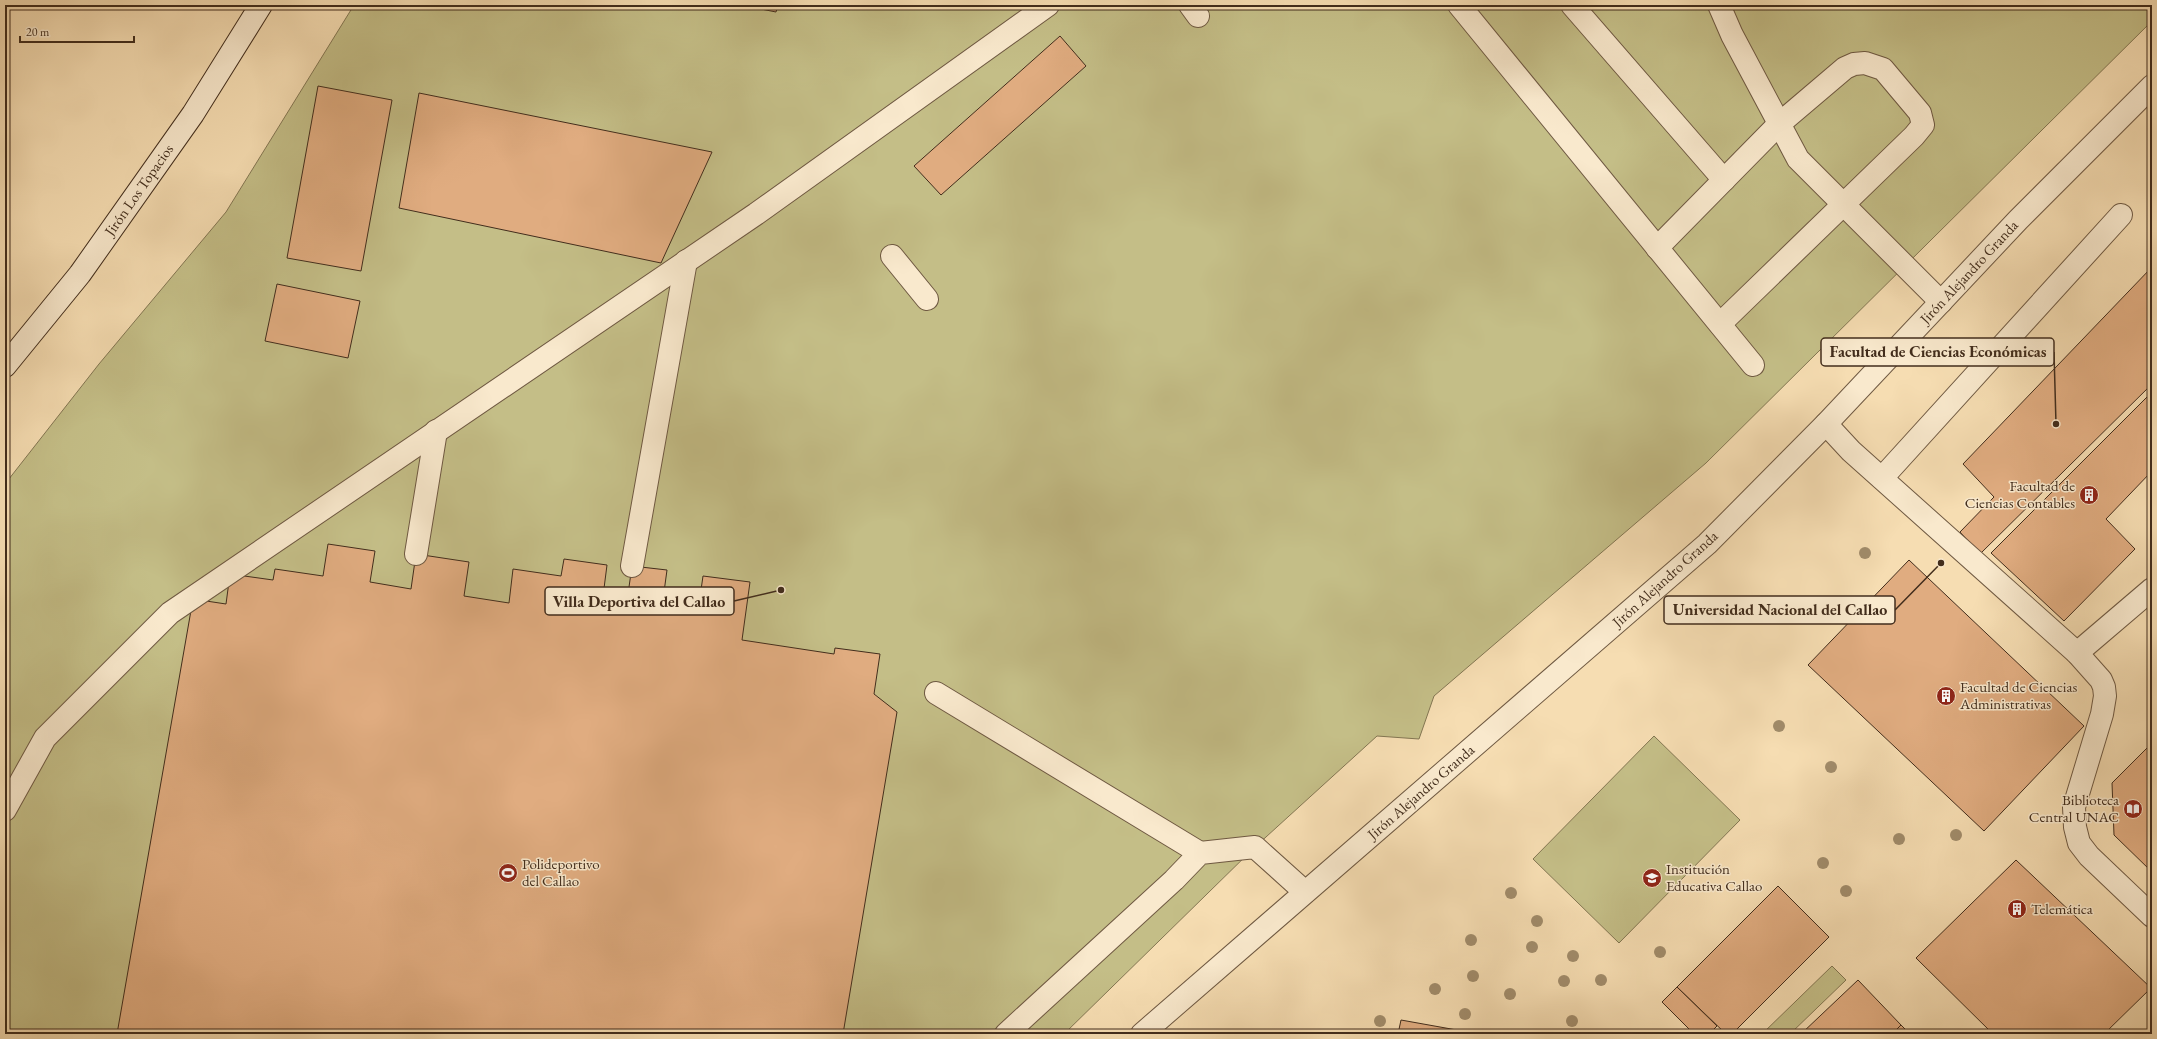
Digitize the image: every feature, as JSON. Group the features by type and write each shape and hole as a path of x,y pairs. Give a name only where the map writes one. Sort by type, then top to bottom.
{"street":[{"name":"Jirón Los Topacios","path":"5,366 80,274 193,114 261,5"},
{"path":"5,810 46,738 170,613 756,214 1048,5"},
{"path":"1459,5 1753,365"},
{"path":"1572,5 1724,180"},
{"path":"1719,5 1732,35 1798,159 1941,302"},
{"path":"1657,248 1779,124 1845,68 1854,64 1865,63 1883,70 1920,113 1923,124 1914,136 1720,324"},
{"name":"Jirón Alejandro Granda","path":"1142,1034 1706,544 1826,424 2018,220 2152,86"},
{"path":"1882,478 2121,215"},
{"path":"892,256 927,299"},
{"path":"632,566 686,261"},
{"path":"1826,424 1851,451 2077,654 2101,680 2104,687 2105,696 2102,714 2074,807 2075,827 2079,843 2089,856 2152,916"},
{"path":"416,554 436,431"},
{"path":"2077,654 2152,589"},
{"path":"936,693 1200,853 1255,847 1305,892"},
{"path":"1006,1034 1174,880 1200,853"}],"shaded area":[{"path":"354,5 2152,5 2152,21 1706,463 1434,696 1419,739 1377,736 1255,847 1064,1034 5,1034 5,484 99,364 226,212"},
{"path":"1654,736 1740,820 1619,943 1533,859"},
{"path":"1832,966 1846,980 1790,1034 1762,1034"}],"building":[{"path":"741,5 778,5 776,12"},
{"path":"1060,36 1086,66 941,195 914,166"},
{"path":"318,86 392,100 361,271 287,258"},
{"path":"419,93 712,152 661,263 399,208"},
{"path":"2152,267 2152,384 1980,554 1960,532 1994,497 1963,464"},
{"path":"277,284 360,301 348,358 265,341"},
{"name":"Facultad de Ciencias Contables","path":"2152,392 2152,471 2106,519 2135,549 2064,621 1991,553"},
{"name":"Polideportivo del Callao","path":"328,544 375,551 370,582 411,589 416,554 469,562 464,596 509,603 513,569 561,576 564,559 607,565 602,604 626,608 632,566 667,570 664,592 700,597 703,576 750,582 742,640 834,654 835,648 880,654 874,694 897,712 843,1034 117,1034 193,599 226,604 230,574 273,580 275,569 323,576"},
{"name":"Facultad de Ciencias Administrativas","path":"1909,560 2084,726 1984,831 1808,665"},
{"name":"Biblioteca Central UNAC","path":"2152,743 2152,872 2114,835 2112,783"},
{"name":"Telemática","path":"2016,860 2151,988 2104,1034 1993,1034 1916,958"},
{"path":"1778,886 1829,937 1732,1034 1726,1034 1677,987"},
{"path":"1858,980 1901,1025 1892,1034 1801,1034"},
{"path":"1677,987 1717,1026 1709,1034 1694,1034 1662,1002"},
{"path":"1401,1020 1479,1034 1398,1034"},
{"path":"1901,1025 1910,1034 1892,1034"}],"place":[{"name":"Facultad de Ciencias Económicas","path":"2056,424"},
{"name":"Facultad de Ciencias Contables","path":"2089,495"},
{"name":"Universidad Nacional del Callao","path":"1941,563"},
{"name":"Villa Deportiva del Callao","path":"781,590"},
{"name":"Facultad de Ciencias Administrativas","path":"1946,696"},
{"name":"Biblioteca Central UNAC","path":"2133,809"},
{"name":"Polideportivo del Callao","path":"508,873"},
{"name":"Institución Educativa Callao","path":"1652,878"},
{"name":"Telemática","path":"2017,909"}]}
